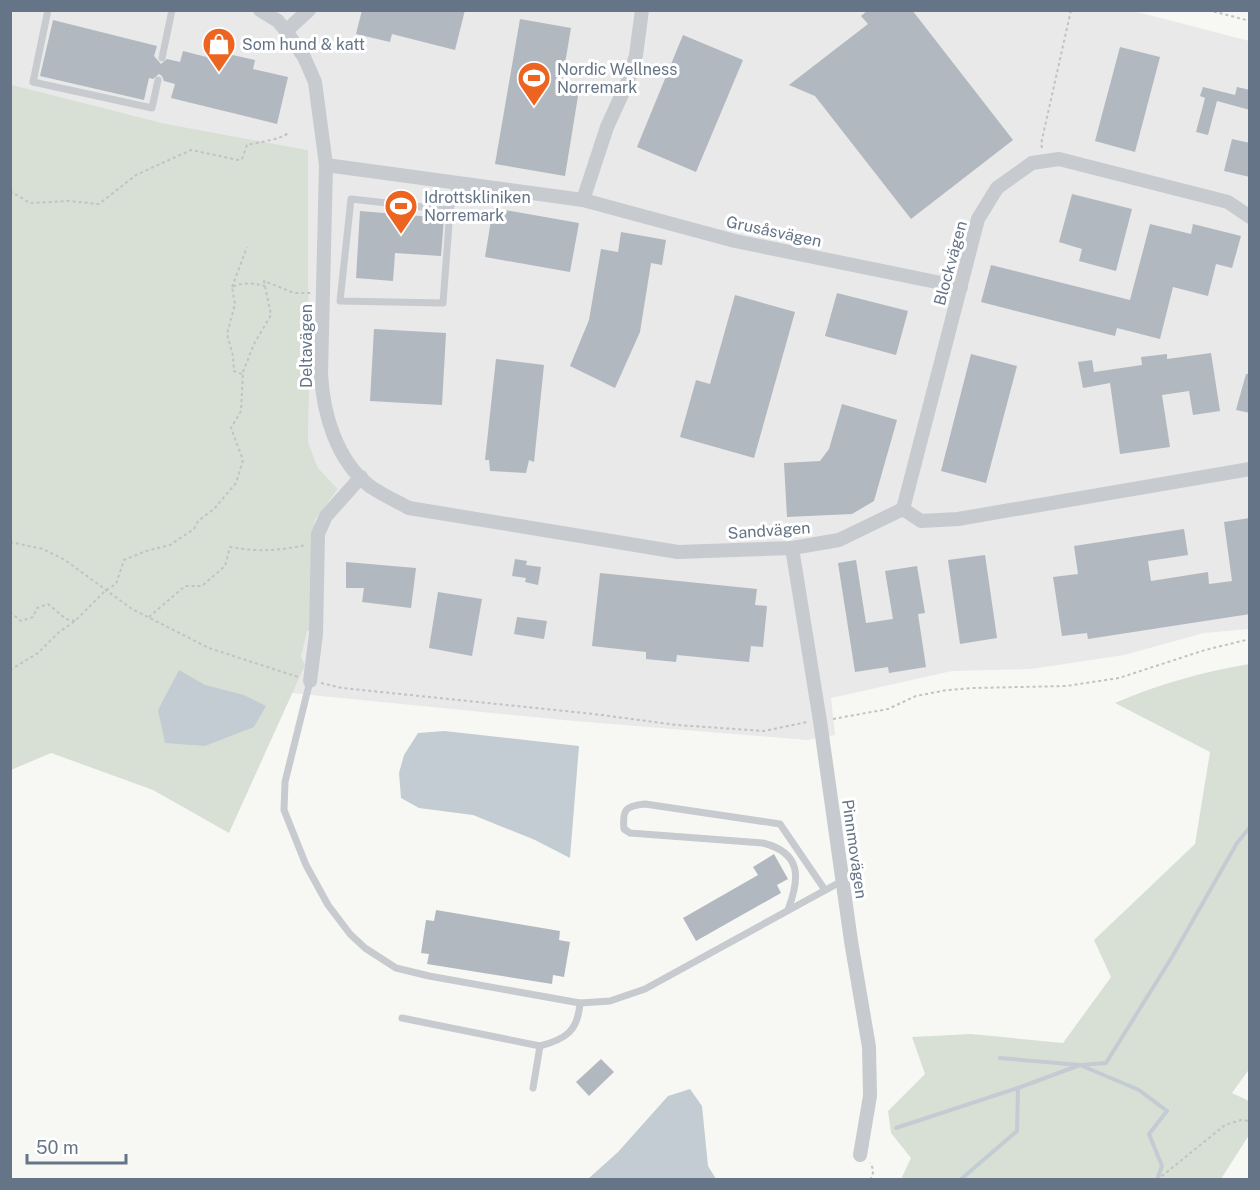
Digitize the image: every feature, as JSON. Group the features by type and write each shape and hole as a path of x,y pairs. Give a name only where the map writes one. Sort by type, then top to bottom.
{"street":[{"name":"Deltavägen","path":"260,10 278,21 286,31 304,57 315,82 326,165 322,400 336,441 361,477"},
{"path":"286,31 309,10"},
{"path":"583,200 604,135 628,81 636,55 642,10"},
{"name":"Blockvägen","path":"903,509 978,219 997,188 1032,163 1059,159 1228,202 1250,217"},
{"name":"Grusåsvägen","path":"326,165 583,200 735,241 961,287"},
{"path":"903,509 921,521 958,519 1250,469"},
{"path":"310,681 316,634 318,534 326,516 361,477"},
{"name":"Sandvägen","path":"361,477 371,487 408,508 678,552 792,548 839,540 903,509"},
{"name":"Pinnmovägen","path":"792,548 869,1047 870,1096 860,1155"}],"lane":[{"path":"48,10 33,82 152,108 158,80"},
{"path":"162,58 172,10"},
{"path":"450,210 351,199 340,301 443,303 450,210 456,183"},
{"path":"310,681 285,782 284,810 306,865 328,905 350,934 365,948 396,968 580,1003 610,1001 645,989 842,881"},
{"path":"788,910 796,889 797,875 790,859 779,847 763,843 630,833 624,829 625,811 631,805 645,804 780,824 825,890"},
{"path":"402,1018 540,1046 561,1040 573,1028 579,1017 580,1003"},
{"path":"533,1088 540,1046"}],"path":[{"path":"1046,161 1041,144 1071,10"},
{"path":"1208,10 1250,21"},
{"path":"10,191 30,203 69,201 99,204 136,175 191,150 238,160 242,159 247,145 272,138 282,138 288,133"},
{"path":"243,375 234,371 233,356 227,334 235,304 232,287 248,247"},
{"path":"10,670 38,653 106,590 116,584 124,560 170,545 194,529 198,521 214,509 236,483 243,460 231,428 241,411 243,375 254,344 271,315 264,281 294,293 323,293"},
{"path":"232,287 248,283 265,286"},
{"path":"10,542 43,549 132,609 209,648 310,681 342,687 677,725 764,731 804,722 853,717 888,709 916,696 947,690 1066,686 1119,678 1250,639"},
{"path":"149,617 185,586 202,586 225,566 230,547 258,551 288,549 317,542"},
{"path":"10,612 21,621 33,617 37,608 48,603 66,619 75,621"},
{"path":"1157,1179 1225,1125 1241,1120 1250,1121"}],"shaded area":[{"path":"11,10 1130,10 1249,41 1249,629 1204,633 1124,655 1031,669 952,671 831,698 835,735 807,740 563,720 291,693 301,657 315,520 338,489 318,468 308,442 310,348 308,150 162,123 12,86 11,92"},
{"path":"12,85 162,123 308,150 310,348 308,442 318,468 338,489 315,520 311,553 310,631 307,631 301,657 305,665 229,833 153,790 51,753 11,770 10,92"},
{"path":"1249,664 1250,1068 1232,1093 1249,1101 1249,1135 1221,1179 901,1179 911,1158 891,1133 888,1111 925,1074 912,1037 971,1034 1063,1043 1111,977 1094,940 1195,844 1210,752 1115,703 1181,679"},
{"path":"179,670 205,685 244,695 266,706 254,727 205,746 165,743 158,710"},
{"path":"444,731 579,746 570,858 535,840 473,815 419,808 401,798 399,773 404,755 418,733"},
{"path":"690,1089 702,1106 708,1166 716,1179 588,1179 618,1152 668,1096"}],"building":[{"path":"362,10 465,10 455,50 392,34 390,42 356,34"},
{"path":"868,10 912,10 1013,140 911,219 815,96 789,85 868,24 861,16"},
{"path":"520,19 571,28 561,87 579,90 565,176 495,164"},
{"path":"53,20 157,46 154,56 161,64 167,59 180,62 183,51 226,62 228,54 255,60 253,69 288,77 277,124 171,98 175,84 164,81 159,74 153,79 149,78 144,100 40,76"},
{"path":"683,35 743,60 696,172 637,147"},
{"path":"1120,47 1160,57 1135,152 1095,141"},
{"path":"1203,87 1235,95 1237,87 1250,90 1250,110 1217,101 1208,135 1196,132 1205,98 1200,96"},
{"path":"1232,139 1250,143 1250,177 1224,171"},
{"path":"1072,194 1132,209 1116,271 1079,261 1082,249 1059,242"},
{"path":"493,208 579,223 570,272 485,257"},
{"name":"Idrottskliniken Norremark","path":"360,211 444,218 441,256 395,253 393,281 356,278"},
{"path":"1150,224 1191,234 1193,224 1241,236 1232,268 1216,264 1208,296 1173,287 1160,339 1117,328 1115,336 981,302 991,265 1130,300"},
{"path":"621,232 666,240 662,265 651,263 640,332 615,388 570,366 589,320 601,249 618,252"},
{"path":"837,293 908,311 896,355 825,336"},
{"path":"735,295 795,312 754,458 680,437 696,380 710,384"},
{"path":"374,329 446,333 442,405 370,401"},
{"path":"1211,353 1220,411 1193,415 1189,391 1162,395 1170,447 1120,454 1110,383 1083,388 1078,362 1092,360 1094,372 1142,365 1141,357 1167,354 1167,359"},
{"path":"971,354 1017,366 986,483 941,471"},
{"path":"496,359 544,365 534,462 529,460 526,473 490,471 489,460 485,460"},
{"path":"1246,374 1250,374 1250,413 1236,410"},
{"path":"842,404 897,420 874,501 852,514 787,517 784,463 820,461 829,449"},
{"path":"1250,518 1250,614 1088,639 1087,633 1062,636 1053,577 1078,574 1074,546 1184,529 1188,555 1148,561 1151,581 1208,572 1209,584 1232,581 1224,522"},
{"path":"985,555 997,638 960,644 948,560"},
{"path":"515,559 527,561 526,565 541,567 538,585 525,582 526,578 512,576"},
{"path":"856,560 866,623 893,619 885,571 917,566 925,613 918,614 926,667 889,673 888,667 855,672 838,563"},
{"path":"346,562 416,568 411,608 362,602 364,588 346,588"},
{"path":"600,573 757,589 755,605 767,606 763,647 751,646 749,662 677,655 676,662 646,659 646,652 592,646"},
{"path":"438,592 482,599 472,656 429,648"},
{"path":"517,617 547,621 544,639 514,634"},
{"path":"774,854 788,879 777,885 781,893 696,941 683,918 758,875 753,867"},
{"path":"436,910 560,931 559,940 570,942 564,977 553,975 552,984 427,964 429,954 421,953 426,920 434,921"},
{"path":"601,1059 614,1072 589,1096 576,1082"}],"waterway":[{"path":"960,1180 1017,1131 1018,1088 1080,1065 1106,1063 1172,957 1237,843 1250,827"},
{"path":"1000,1058 1080,1065 1139,1090 1167,1111 1149,1134 1162,1166 1157,1180"},
{"path":"896,1128 1018,1088"}],"place":[{"name":"Som hund & katt","path":"219,73"},
{"name":"Nordic Wellness Norremark","path":"534,107"},
{"name":"Idrottskliniken Norremark","path":"401,235"}]}
